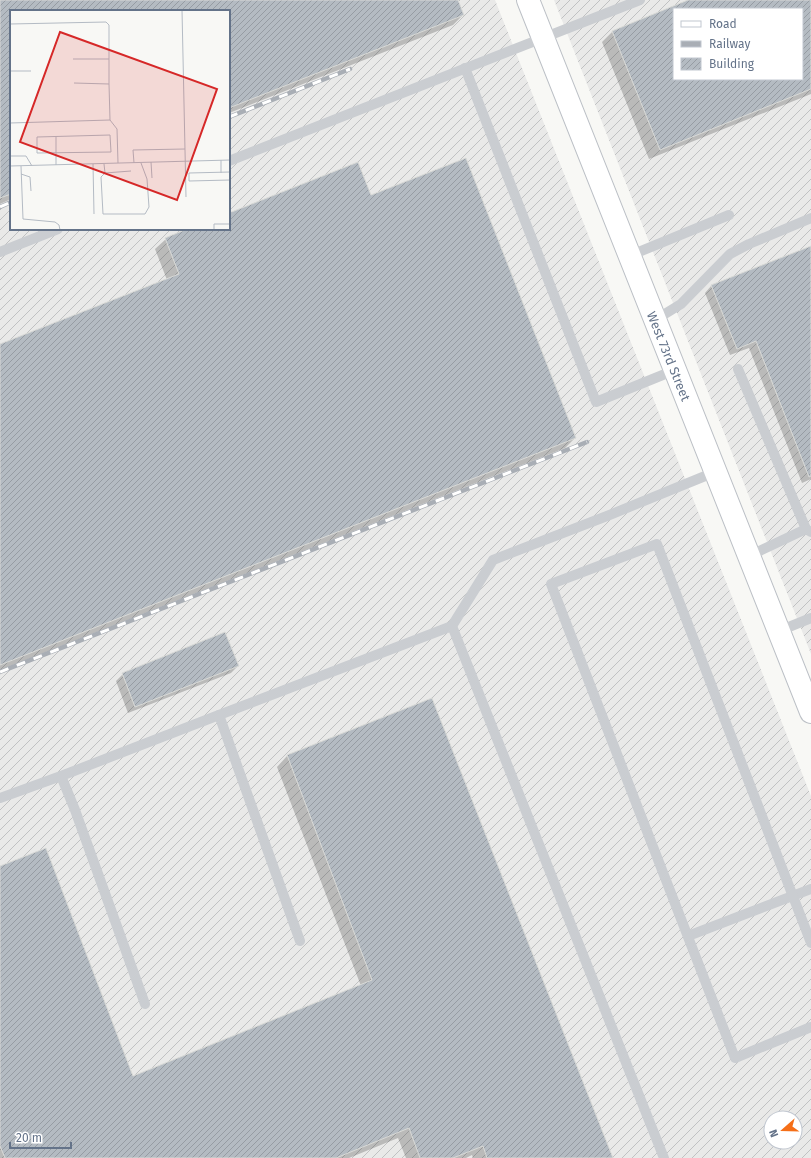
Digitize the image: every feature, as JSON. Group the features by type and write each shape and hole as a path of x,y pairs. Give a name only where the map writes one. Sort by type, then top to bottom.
{"street":[{"name":"West 73rd Street","path":"528,0 811,712"}],"lane":[{"path":"230,161 542,37 640,0"},
{"path":"465,68 596,402 675,370"},
{"path":"629,256 729,215"},
{"path":"655,320 681,304 730,254 749,244 811,218"},
{"path":"0,252 55,230"},
{"path":"738,369 809,530 749,556"},
{"path":"0,798 452,626 494,560 715,472"},
{"path":"811,943 656,544 608,561 551,584 735,1058 811,1027"},
{"path":"778,631 811,618"},
{"path":"452,626 664,1158"},
{"path":"219,715 300,941"},
{"path":"61,776 145,1004"},
{"path":"688,936 811,889"}],"shaded area":[{"path":"0,0 495,0 811,796 811,1158 0,1158"},
{"path":"554,0 811,0 811,654"}],"building":[{"path":"0,0 458,0 464,15 230,108 230,10 10,10 10,194 0,198"},
{"path":"688,0 811,0 811,89 660,150 612,31"},
{"path":"466,158 576,438 0,665 0,344 179,274 165,238 185,230 230,230 230,213 358,162 371,195"},
{"path":"811,246 811,476 809,477 756,341 737,349 711,285"},
{"path":"225,632 239,666 135,707 122,673"},
{"path":"432,698 613,1158 487,1158 483,1146 453,1158 420,1158 409,1128 336,1158 5,1158 0,1146 0,866 46,848 133,1076 372,980 287,755"}],"railway":[{"path":"230,117 350,69"},
{"path":"0,207 10,202"},
{"path":"0,672 587,442"}]}
